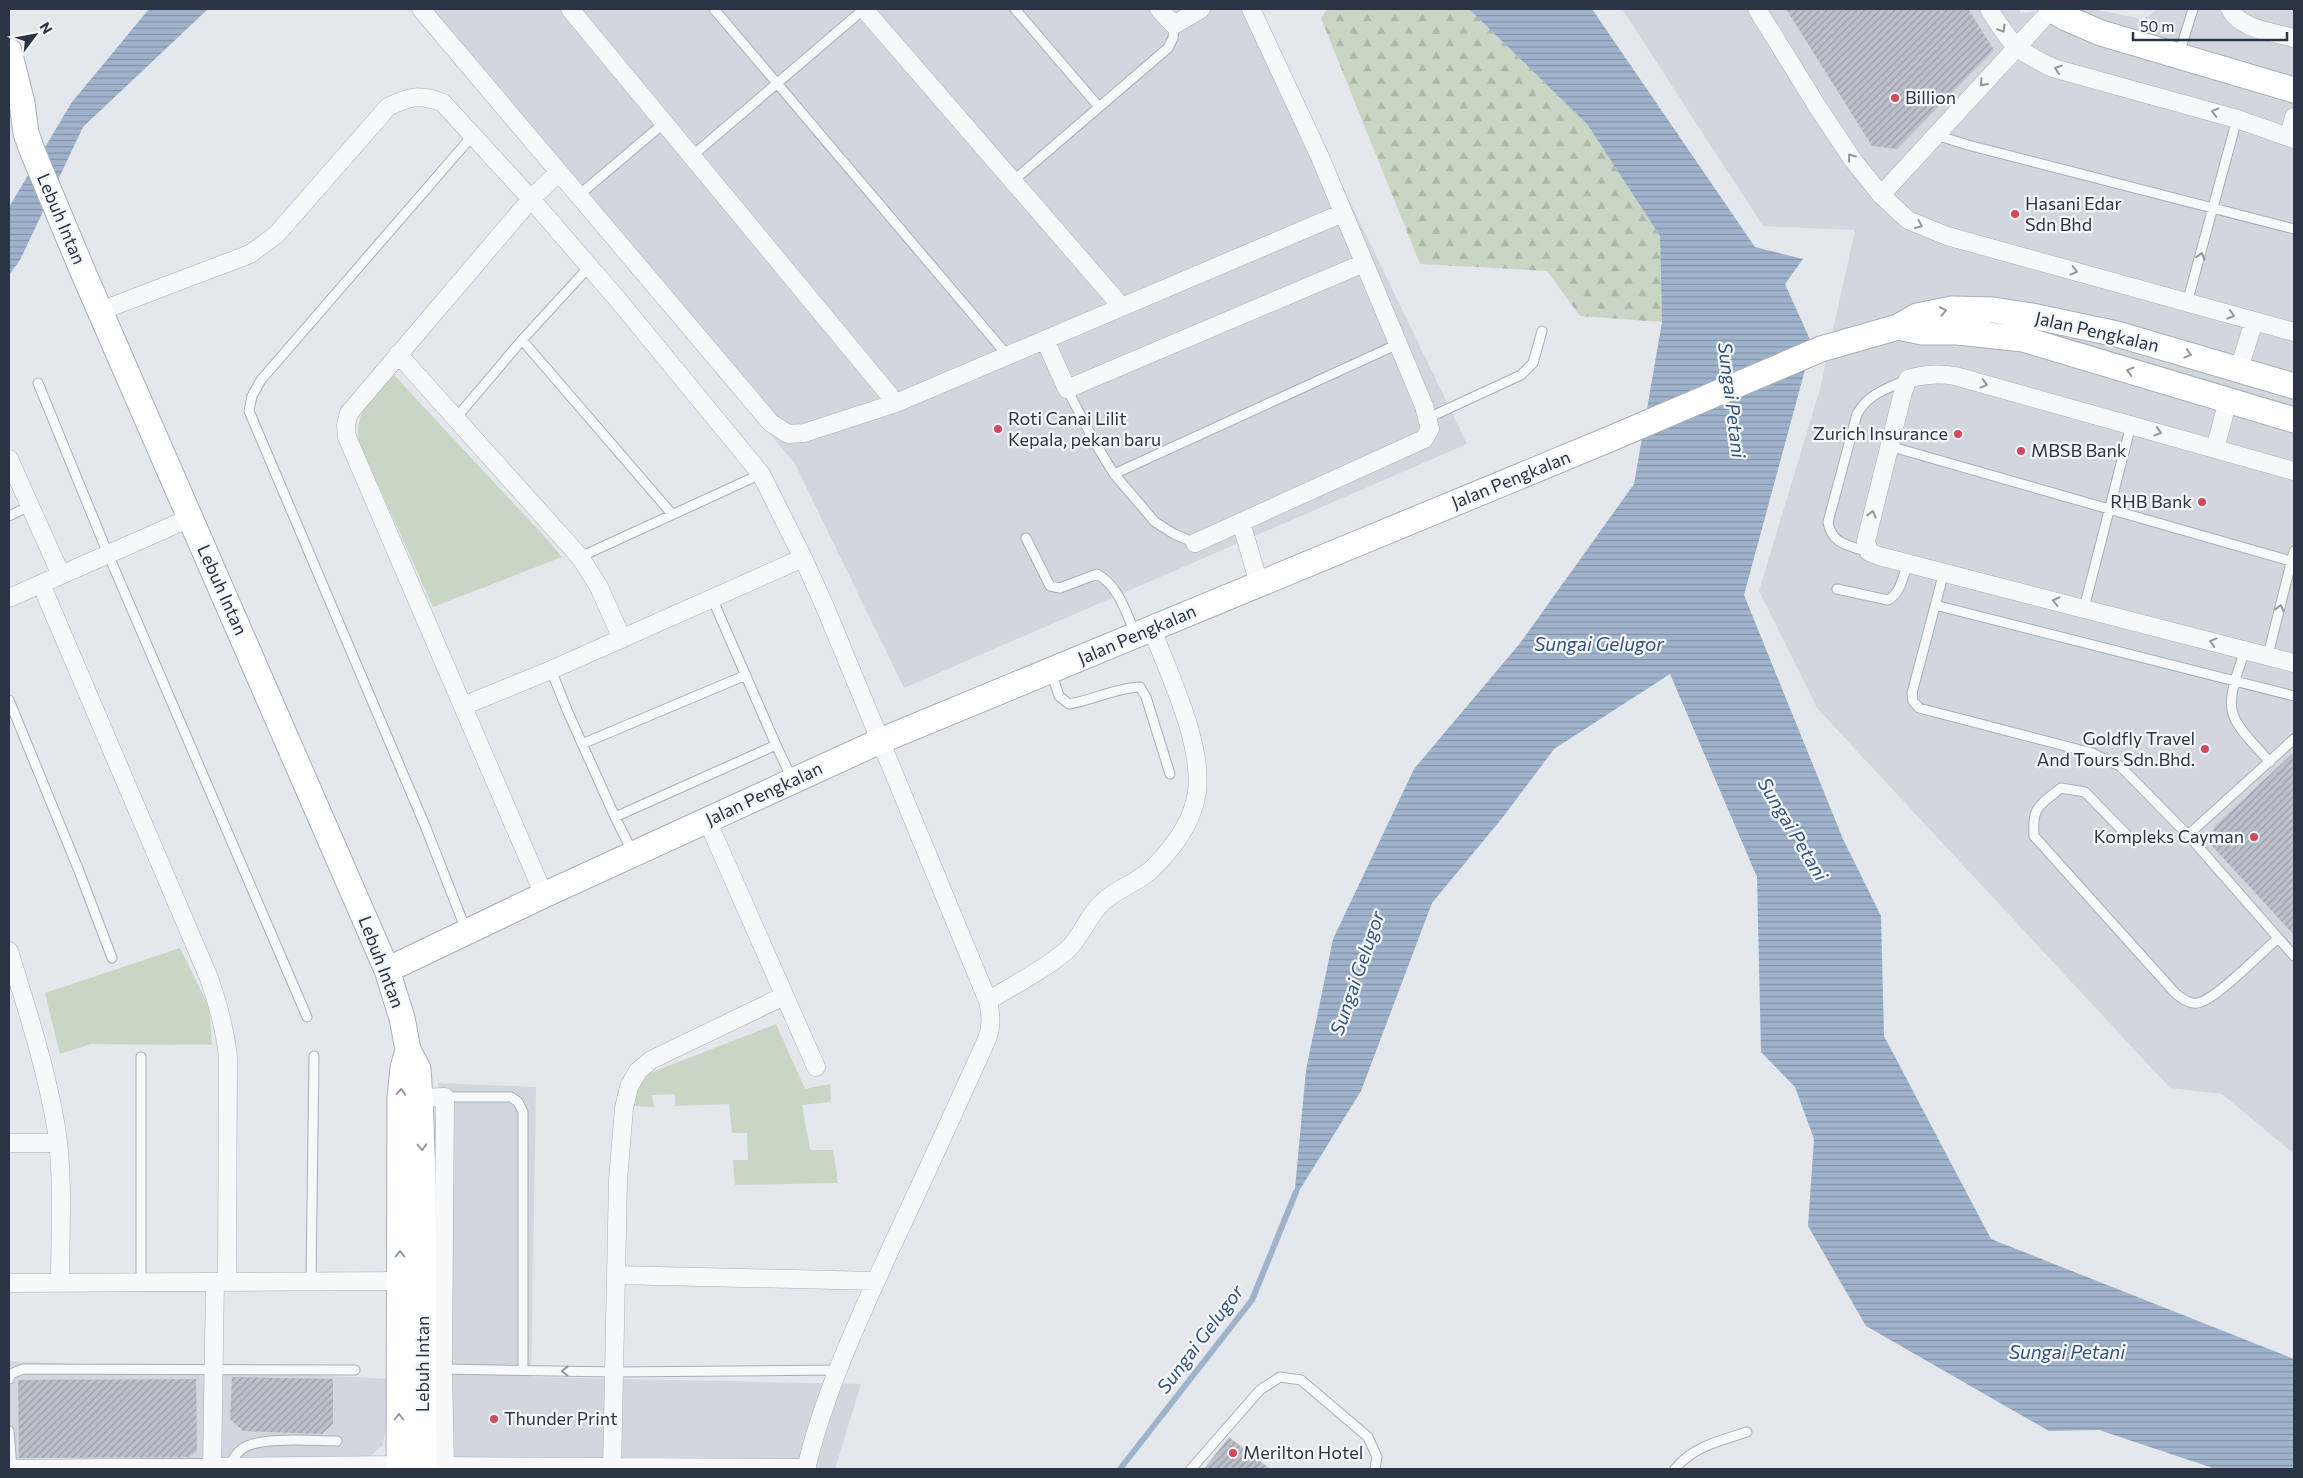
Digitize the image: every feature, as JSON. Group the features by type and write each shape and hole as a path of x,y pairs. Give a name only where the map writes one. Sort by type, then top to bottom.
{"main road":[{"path":"2052,9 2066,18 2101,33 2294,90"},
{"name":"Lebuh Intan","path":"9,51 22,103 29,142"},
{"name":"Lebuh Intan","path":"9,111 29,142 100,311 387,970 402,1018 408,1050 418,1069 433,1369 431,1467"},
{"name":"Jalan Pengkalan","path":"387,970 544,895 880,741 1605,441 1821,349 1898,327 1917,316 1952,309 1993,310 2032,316 2117,334 2294,386"},
{"name":"Jalan Pengkalan","path":"1898,327 1922,332 1958,332 2023,339 2294,420"},
{"name":"Lebuh Intan","path":"399,1467 400,1098 402,1068 408,1050"}],"street":[{"path":"421,9 771,423 788,434 804,434 896,403 1344,213"},
{"path":"570,9 896,403"},
{"path":"864,9 1122,307"},
{"path":"1160,9 1174,25 1201,9"},
{"path":"1195,543 1424,439 1430,429 1428,418 1344,213 1251,9"},
{"path":"1757,9 1816,106 1853,160 1881,195 1908,220 1947,236 2294,332"},
{"path":"1989,9 2016,47 2029,57 2053,68 2237,119 2292,138 2294,117"},
{"path":"1881,195 2052,9"},
{"path":"2230,9 2233,15 2244,24 2294,38"},
{"path":"100,311 250,254 276,235 388,107 405,98 426,96 444,103 531,199 761,474 803,558 988,1001 991,1028 987,1040 876,1281 838,1370 818,1426 806,1469 431,1467"},
{"path":"544,895 347,437 346,425 349,413 398,354 531,199 559,172"},
{"path":"1045,340 1067,389 1364,263"},
{"path":"2239,369 2254,321"},
{"path":"398,354 580,557 600,587 622,639"},
{"path":"2294,471 2131,424 1955,376 1937,373 1908,379 1903,392 1866,541 1868,552 2294,663"},
{"path":"2215,449 2228,400"},
{"path":"9,459 61,575"},
{"path":"9,598 190,518"},
{"path":"1240,522 1259,584"},
{"path":"463,706 551,670 803,558"},
{"path":"41,584 209,978 225,1032 228,1057 221,1282 213,1370 221,1468"},
{"path":"988,1001 1067,950 1078,939 1103,902 1153,869 1179,837 1191,812 1196,793 1198,770 1190,732 1144,632"},
{"path":"707,820 816,1067"},
{"path":"9,951 13,979 47,1084 58,1143 60,1283"},
{"path":"612,1469 618,1180 624,1108 629,1087 638,1071 651,1060 784,996"},
{"path":"420,1098 445,1097 433,1369"},
{"path":"9,1143 58,1143"},
{"path":"616,1275 876,1281"},
{"path":"9,1283 400,1281"},
{"path":"12,1469 399,1467"}],"lane":[{"path":"714,9 1008,356"},
{"path":"692,156 864,9"},
{"path":"1014,9 1099,107"},
{"path":"2178,57 2193,9"},
{"path":"1012,181 1168,48 1173,38 1174,25"},
{"path":"2188,302 2237,119"},
{"path":"579,196 664,123"},
{"path":"466,932 426,828 249,411 252,396 261,380 473,135"},
{"path":"1936,135 1968,145 2214,207 2294,230"},
{"path":"456,418 522,340 589,267"},
{"path":"1428,418 1521,375 1533,363 1542,331"},
{"path":"522,340 672,514"},
{"path":"1114,474 1398,344"},
{"path":"1868,552 1839,542 1830,532 1828,522 1857,414 1872,395 1908,379"},
{"path":"38,383 108,554 307,1017"},
{"path":"1067,389 1094,441 1114,474 1155,522 1174,534 1195,543"},
{"path":"2084,608 2131,424"},
{"path":"1889,446 2293,561"},
{"path":"580,557 761,474"},
{"path":"9,516 30,506"},
{"path":"1026,538 1050,586 1060,588 1097,574 1106,579 1144,632"},
{"path":"2268,655 2294,552"},
{"path":"1837,589 1888,600 1894,597 1898,591 1908,563"},
{"path":"1944,572 1912,693 1914,701 1920,708 2106,758 2120,766 2188,835 2294,956"},
{"path":"712,598 793,781"},
{"path":"1935,604 2294,696"},
{"path":"2245,650 2231,696 2232,716 2270,762"},
{"path":"551,670 582,744 634,854"},
{"path":"1051,671 1058,696 1069,704 1088,701 1127,688 1140,687 1146,697 1170,774"},
{"path":"582,744 746,675"},
{"path":"9,700 76,862 112,958"},
{"path":"2188,835 2294,739"},
{"path":"615,817 776,745"},
{"path":"2126,834 2085,792 2074,789 2061,788 2040,805 2033,817 2034,836 2176,994 2188,1002 2200,1003 2221,989 2278,938"},
{"path":"311,1281 314,1056"},
{"path":"141,1057 141,1283"},
{"path":"445,1097 511,1097 518,1102 523,1112 523,1370"},
{"path":"9,1379 11,1374 23,1369 355,1370"},
{"path":"433,1369 614,1372 838,1370"},
{"path":"1191,1469 1260,1390 1280,1377 1301,1380 1368,1437 1377,1457 1375,1469"},
{"path":"9,1431 12,1469"},
{"path":"1675,1469 1681,1461 1699,1448 1747,1432"},
{"path":"221,1468 243,1448 256,1441 337,1441"}],"shaded area":[{"path":"417,9 1257,9 1467,444 904,688 795,464"},
{"path":"1622,9 2019,9 2021,13 2059,9 2093,9 2143,19 2159,9 2294,9 2294,1154 2222,1094 2170,1088 1817,708 1759,591 1820,389 1855,230 1763,226"},
{"path":"438,1083 536,1087 531,1377 861,1384 835,1469 432,1469"},
{"path":"9,1361 394,1379 383,1445 356,1469 9,1469"}],"green space":[{"path":"1327,9 1469,9 1587,124 1660,236 1662,322 1580,316 1547,271 1420,264 1321,18"},
{"path":"394,375 562,557 433,607 359,442 359,422 366,404"},
{"path":"180,948 209,1007 212,1045 91,1044 60,1054 45,993"},
{"path":"776,1024 805,1089 830,1084 831,1102 802,1105 810,1150 833,1150 838,1183 735,1185 733,1160 748,1160 747,1133 732,1133 729,1104 675,1106 675,1094 652,1095 654,1107 633,1106 634,1091 650,1073"}],"water":[{"path":"149,9 208,9 83,127 20,260 9,275 9,207 72,102"},
{"name":"Sungai Petani","path":"1469,9 1592,9 1755,247 1803,259 1785,284 1812,344 1744,595 1843,839 1881,916 1884,1036 1991,1239 2294,1359 2294,1469 2216,1469 2099,1430 2049,1431 1866,1326 1808,1226 1814,1139 1795,1087 1761,1052 1757,877 1670,674 1554,749 1503,817 1432,903 1361,1091 1294,1199 1306,1070 1333,939 1414,769 1521,642 1634,484 1662,322 1660,236 1587,124"}],"building":[{"name":"Billion","path":"1786,9 1968,9 1994,50 1897,149 1872,146"},
{"name":"Kompleks Cayman","path":"2294,752 2294,935 2213,847 2214,827"},
{"path":"232,1377 333,1379 333,1424 322,1434 243,1431 230,1419"},
{"path":"196,1379 197,1451 189,1457 19,1458 18,1380"},
{"name":"Merilton Hotel","path":"1229,1437 1270,1469 1204,1469"}],"waterway":[{"name":"Sungai Gelugor","path":"1120,1469 1252,1300 1296,1192"}],"place":[{"name":"Billion","path":"1895,98"},
{"name":"Hasani Edar Sdn Bhd","path":"2015,214"},
{"name":"Roti Canai Lilit Kepala, pekan baru","path":"998,429"},
{"name":"Zurich Insurance","path":"1958,434"},
{"name":"MBSB Bank","path":"2021,451"},
{"name":"RHB Bank","path":"2202,502"},
{"name":"Goldfly Travel And Tours Sdn.Bhd.","path":"2205,749"},
{"name":"Kompleks Cayman","path":"2254,837"},
{"name":"Thunder Print","path":"494,1419"},
{"name":"Merilton Hotel","path":"1233,1453"}]}
